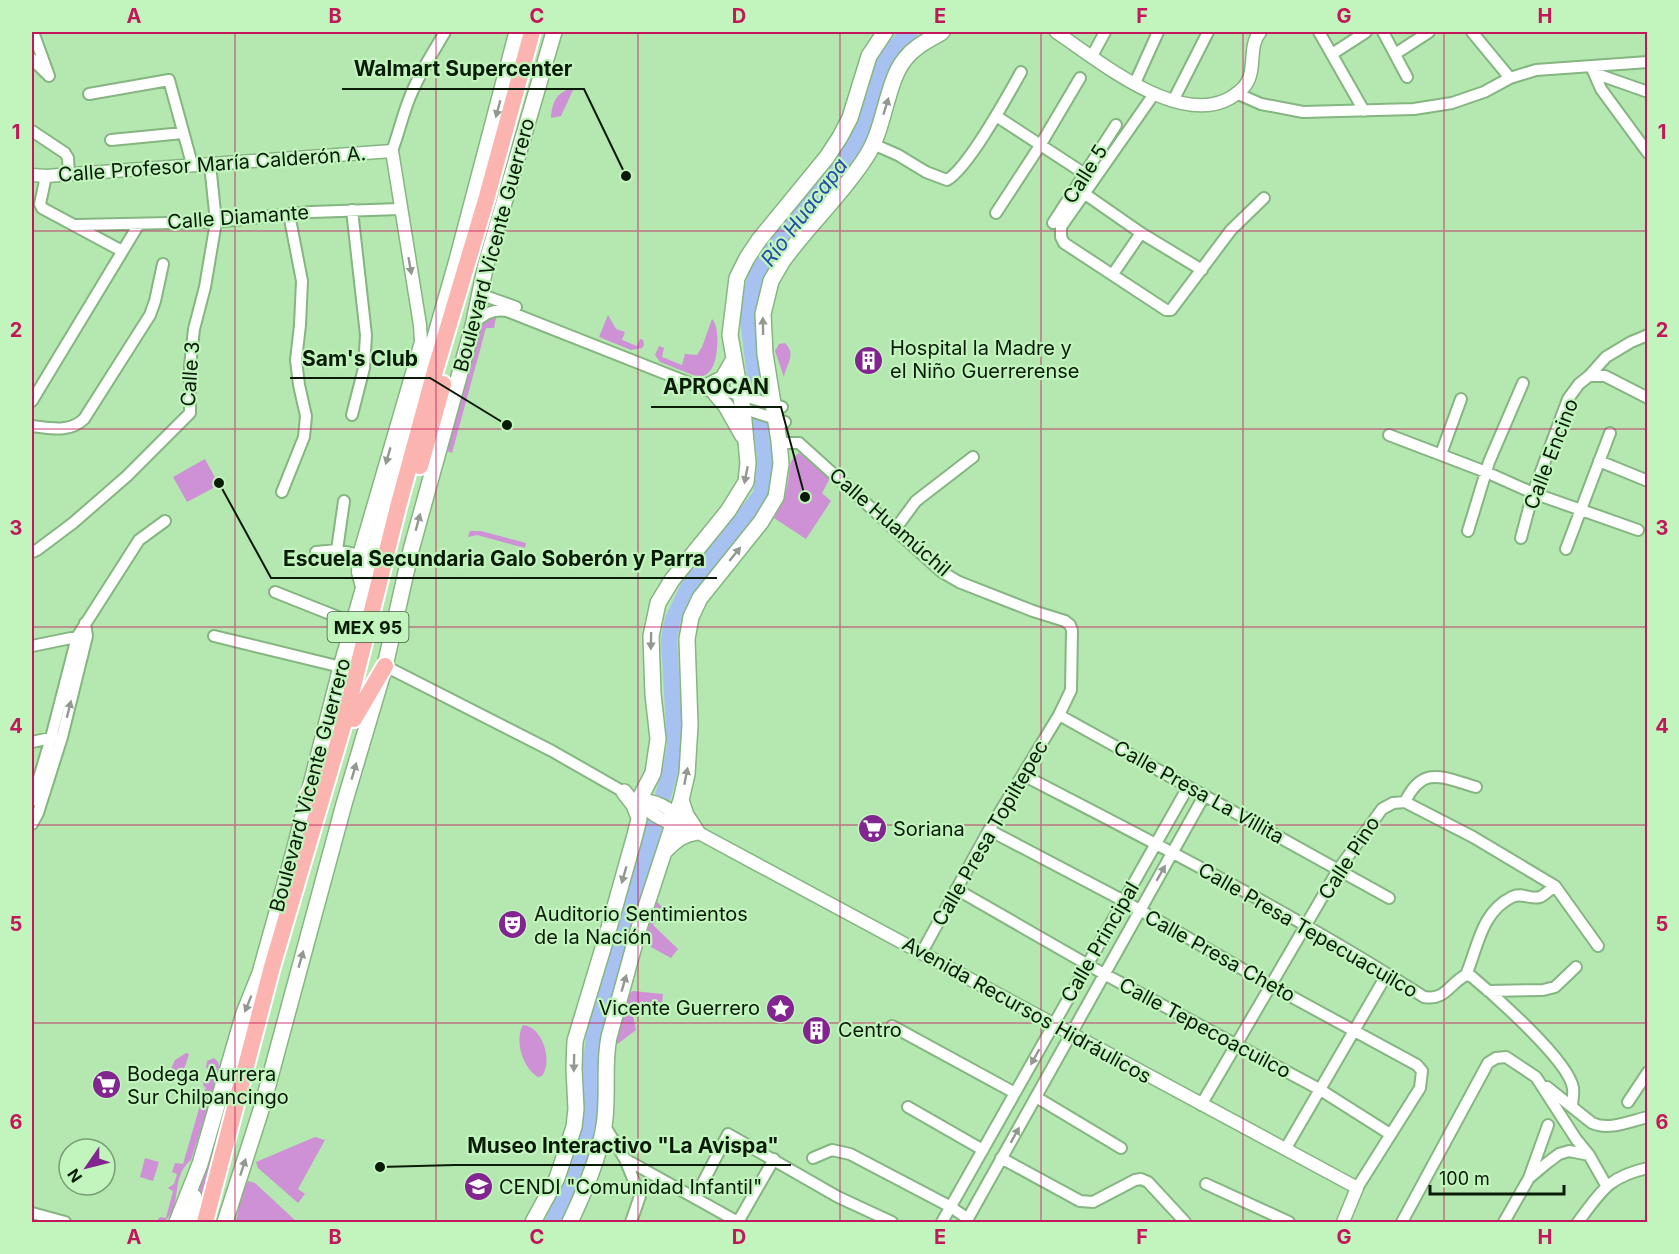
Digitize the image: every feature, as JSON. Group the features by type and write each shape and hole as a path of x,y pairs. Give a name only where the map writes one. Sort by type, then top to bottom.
{"highway":[{"name":"Boulevard Vicente Guerrero","path":"205,1222 272,967 349,723 398,507 532,32"},
{"name":"Boulevard Vicente Guerrero","path":"214,1222 284,958 408,508 502,180 541,32"},
{"path":"433,424 454,392"},
{"path":"308,796 349,723 385,666"}],"main road":[{"name":"Boulevard Vicente Guerrero","path":"177,1222 200,1164 237,1036 260,973 362,587 457,260 517,32"},
{"name":"Boulevard Vicente Guerrero","path":"225,1222 262,1107 385,666 411,550 473,326 486,264 554,32"},
{"path":"533,1222 556,1179 574,1127 575,1041 653,773 658,739 651,636 653,619 658,603 672,580 738,497 746,482 747,442 730,335 740,271 759,240 827,157 840,137 850,118 869,56 885,32"},
{"path":"570,1222 589,1179 604,1125 605,1053 639,928 664,852 690,750 687,639 691,616 700,598 761,522 776,496 781,464 779,414 765,354 763,314 771,281 792,247 854,174 873,144 898,70 904,60 914,49 942,32"},
{"path":"734,359 723,378 712,390 726,406 747,442"},
{"path":"624,792 634,805 644,807"},
{"path":"664,852 678,838 697,832 686,815 674,814"},
{"path":"189,1222 200,1164"}],"street":[{"path":"32,59 49,76 33,32"},
{"path":"362,587 358,572 359,555 421,342 392,151 407,103 425,65 445,32"},
{"path":"1056,32 1154,94 1190,105 1205,105 1229,98 1244,87 1250,78 1254,47 1260,32"},
{"path":"1092,56 1105,32"},
{"path":"1135,83 1158,32"},
{"path":"1173,101 1208,32"},
{"path":"1319,32 1364,111"},
{"path":"1332,54 1366,32"},
{"path":"1383,32 1407,77"},
{"path":"1395,54 1429,32"},
{"path":"1472,32 1510,78"},
{"path":"1236,93 1261,104 1303,112 1414,109 1452,103 1484,92 1510,78 1536,70 1592,70 1647,62"},
{"path":"1592,70 1647,92"},
{"path":"1592,70 1601,89 1647,153"},
{"path":"873,144 947,180 954,176 996,116 1021,72"},
{"path":"996,213 1080,78"},
{"path":"89,94 169,80 192,164"},
{"path":"1154,94 1061,227 1061,237 1064,243 1166,310 1171,310 1231,230 1264,198"},
{"path":"996,116 1085,174"},
{"name":"Calle 5","path":"1053,223 1116,124"},
{"path":"32,131 37,141 65,153 68,158 69,174"},
{"path":"111,140 183,133"},
{"name":"Calle Profesor María Calderón A.","path":"32,175 46,176 392,151"},
{"name":"Calle 3","path":"32,552 74,523 127,476 190,413 190,366 194,329 205,287 216,222 210,164"},
{"path":"46,176 40,204 42,208 122,251"},
{"path":"1084,194 1141,233 1202,270"},
{"name":"Calle Diamante","path":"77,225 216,222 289,214 400,209"},
{"path":"352,210 366,335 364,368 352,415"},
{"path":"282,492 304,437 306,416 296,360 302,281 289,214"},
{"path":"32,401 139,224"},
{"path":"1113,274 1141,233"},
{"path":"32,426 67,429 76,426 84,419 150,315 163,264"},
{"path":"481,292 488,297 742,403 779,414"},
{"path":"473,326 486,313 497,309 507,311 712,390"},
{"name":"Calle Encino","path":"1521,538 1533,493 1568,399 1579,384 1606,357 1647,335"},
{"path":"1589,376 1605,376 1647,398"},
{"path":"1468,531 1486,471 1523,383"},
{"path":"1441,454 1461,399"},
{"path":"742,403 779,414"},
{"path":"776,496 785,466 786,443 779,414"},
{"path":"1566,549 1610,433"},
{"path":"1389,435 1486,471 1533,493 1638,530"},
{"name":"Calle Huamúchil","path":"786,443 799,443 896,528 942,572 959,582 1065,621"},
{"path":"896,528 916,501 973,457"},
{"path":"1599,461 1647,481"},
{"path":"337,550 344,501"},
{"path":"32,824 38,813 85,623 139,540 165,521"},
{"path":"316,552 337,550 359,555"},
{"path":"275,592 353,623"},
{"name":"Calle Presa Topiltepec","path":"922,952 989,830 1059,715 1071,690 1072,630 1065,621"},
{"path":"32,646 82,636"},
{"path":"214,636 341,667"},
{"path":"385,666 552,751 624,792"},
{"name":"Calle Presa La Villita","path":"1059,715 1389,898"},
{"path":"32,742 57,737"},
{"path":"32,801 57,737"},
{"name":"Calle Presa Tepecuacuilco","path":"1023,775 1173,852 1306,926 1424,998 1440,997 1466,975"},
{"path":"1476,787 1435,776 1416,784 1405,802 1473,837 1555,886 1598,946"},
{"name":"Calle Principal","path":"942,1222 1188,787"},
{"name":"Calle Principal","path":"967,1221 1204,795"},
{"name":"Calle Pino","path":"1201,1105 1338,870 1382,809 1393,803 1405,802"},
{"name":"Avenida Recursos Hidráulicos","path":"644,807 674,814 697,832 1072,1032 1201,1105 1286,1148 1357,1188"},
{"name":"Calle Presa Cheto","path":"989,830 1124,901 1270,985 1417,1065 1423,1077 1418,1090 1390,1134"},
{"path":"1555,886 1539,897 1523,895 1513,897 1495,910 1485,922 1466,975 1471,976 1502,1002 1566,1072 1573,1087 1572,1106"},
{"name":"Calle Tepecoacuilco","path":"956,890 1104,974 1319,1089 1390,1134"},
{"path":"1488,991 1543,990 1555,987 1576,967"},
{"path":"1286,1148 1387,974"},
{"path":"892,1026 1015,1092"},
{"path":"1401,1222 1488,1063 1496,1058 1506,1057 1600,1126 1612,1126 1647,1117"},
{"path":"1628,1102 1647,1072"},
{"path":"1536,1077 1589,1155 1606,1185"},
{"path":"1036,1097 1120,1148"},
{"path":"908,1107 983,1150"},
{"path":"604,1125 625,1159 640,1196 634,1221"},
{"path":"1504,1222 1529,1178 1548,1125"},
{"path":"695,1198 728,1134 838,1197 892,1222"},
{"path":"1344,1222 1357,1188 1390,1134"},
{"path":"813,1158 832,1150 849,1154 951,1207 967,1221"},
{"path":"1529,1178 1559,1154 1569,1151 1589,1155"},
{"path":"1001,1158 1080,1202 1093,1202 1141,1179 1148,1182 1185,1222"},
{"path":"625,1159 738,1222 774,1159"},
{"path":"1578,1222 1606,1185 1628,1172 1647,1167"},
{"path":"1206,1184 1289,1222"},
{"path":"32,1213 48,1220 65,1222"}],"shaded area":[{"path":"574,88 561,116 551,118 556,98 568,89"},
{"path":"608,315 616,329 625,332 622,340 637,346 640,339 643,340 642,348 631,350 599,337"},
{"path":"496,318 494,328 486,328 452,453 447,451 479,331 483,322"},
{"path":"712,319 717,334 717,349 713,366 707,374 698,377 660,362 655,355 659,346 664,348 662,357 682,365 685,354 697,355"},
{"path":"785,343 790,352 790,360 784,377 775,351 779,344"},
{"path":"799,453 821,469 829,480 822,493 831,501 806,539 774,518 785,495 792,460"},
{"path":"205,459 219,485 187,502 173,477"},
{"path":"470,531 481,531 526,543 525,548 477,535 468,537"},
{"path":"655,899 665,911 653,925 678,949 671,958 651,947 646,927"},
{"path":"633,991 663,994 662,1002 631,1005 636,1030 616,1045 613,1042 628,995"},
{"path":"523,1025 536,1032 544,1046 546,1062 542,1076 538,1077 533,1073 524,1061 519,1039"},
{"path":"245,1037 199,1208 200,1183"},
{"path":"186,1053 189,1054 182,1076 169,1073 175,1060"},
{"path":"214,1058 220,1070 191,1160 180,1175 174,1208 164,1222 156,1222 160,1217 166,1218 173,1191 168,1188 174,1184 177,1174 172,1172 175,1163 183,1164 203,1095 201,1092 204,1092 206,1088 203,1085 204,1081 208,1082 213,1070 206,1068 207,1061"},
{"path":"315,1137 325,1140 298,1189 305,1194 298,1203 258,1168 256,1162"},
{"path":"145,1158 159,1162 153,1181 140,1177"},
{"path":"248,1181 255,1183 297,1222 236,1222 241,1195"}],"waterway":[{"name":"Río Huacapa","path":"553,1222 575,1173 588,1134 592,1109 591,1064 594,1036 671,768 675,747 669,639 673,619 688,588 760,496 764,478 765,456 748,320 750,297 757,274 766,257 855,145 865,124 881,69 891,51 910,32"}],"place":[{"name":"Walmart Supercenter","path":"626,176"},
{"name":"Hospital la Madre y el Niño Guerrerense","path":"869,360"},
{"name":"Sam's Club","path":"507,425"},
{"name":"Escuela Secundaria Galo Soberón y Parra","path":"219,483"},
{"name":"APROCAN","path":"805,497"},
{"name":"Soriana","path":"872,829"},
{"name":"Auditorio Sentimientos de la Nación","path":"513,925"},
{"name":"Vicente Guerrero","path":"781,1008"},
{"name":"Centro","path":"817,1030"},
{"name":"Bodega Aurrera Sur Chilpancingo","path":"106,1085"},
{"name":"Museo Interactivo \"La Avispa\"","path":"380,1167"},
{"name":"CENDI \"Comunidad Infantil\"","path":"478,1187"}]}
